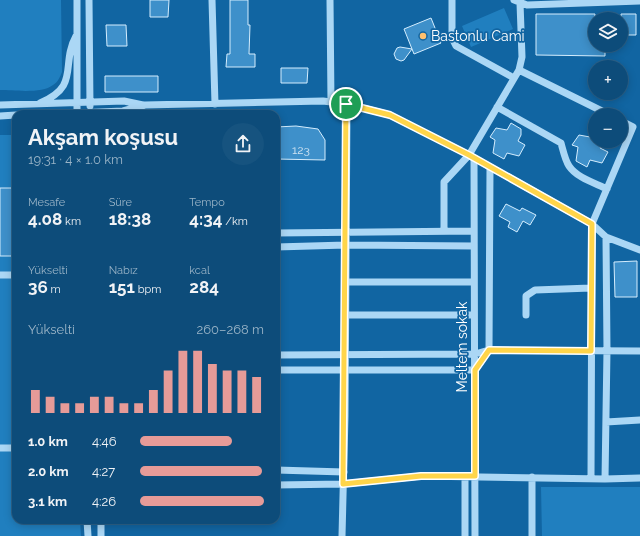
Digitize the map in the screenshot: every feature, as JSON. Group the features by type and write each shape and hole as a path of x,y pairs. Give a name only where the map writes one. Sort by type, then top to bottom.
{"street":[{"path":"76,0 77,110"},
{"path":"89,0 90,110"},
{"path":"212,0 215,104"},
{"path":"330,0 331,102"},
{"path":"452,0 452,38 456,46 514,78"},
{"path":"444,231 444,182 472,157 497,107 519,70 522,57 517,2 527,5 640,1"},
{"path":"33,105 54,96 67,81 70,48 77,34"},
{"path":"519,70 596,108"},
{"path":"0,105 124,101 145,105 323,101 346,104 390,115 472,157 592,224 606,237 640,250"},
{"path":"342,536 346,282 346,104"},
{"path":"127,110 145,105"},
{"path":"134,110 145,105"},
{"path":"497,107 560,143 568,165 572,170 583,178 607,189"},
{"path":"0,116 12,115"},
{"path":"591,478 592,224 636,126"},
{"name":"Meltem sokak","path":"472,157 475,354 475,536"},
{"name":"Meltem sokak","path":"489,350 490,168"},
{"path":"280,233 346,231 474,231"},
{"path":"605,479 607,350 606,237"},
{"path":"280,247 346,245 474,246"},
{"path":"0,275 12,275"},
{"path":"346,282 474,282"},
{"path":"526,316 526,296 535,290 591,288"},
{"path":"345,315 474,315"},
{"path":"280,370 475,370 489,350"},
{"path":"280,355 475,354 489,350 640,351"},
{"path":"606,422 640,420"},
{"path":"0,448 12,448"},
{"path":"280,470 344,472"},
{"path":"280,485 343,484 421,476 605,479 640,478"},
{"path":"465,476 465,536"},
{"path":"532,477 532,536"},
{"path":"87,524 88,536"},
{"path":"101,524 101,536"}],"shaded area":[{"path":"0,0 61,0 62,72 58,81 48,88 35,91 0,90"},
{"path":"504,8 513,29 471,47 462,26"},
{"path":"0,135 12,135 12,524 80,524 81,536 0,536"},
{"path":"541,487 640,487 640,536 542,536"}],"building":[{"path":"150,0 169,0 168,17 150,17"},
{"path":"230,0 248,0 248,25 250,25 249,54 255,54 255,67 226,67 227,54 230,54"},
{"path":"536,14 588,14 588,52 605,52 605,56 536,55"},
{"path":"628,14 636,14 636,35 628,35"},
{"name":"Bastonlu Cami","path":"431,18 441,43 414,54 404,29"},
{"path":"106,25 126,25 127,46 107,46"},
{"path":"397,48 412,49 404,60 401,61 396,59 394,54"},
{"path":"281,68 308,68 307,83 281,83"},
{"path":"105,76 158,76 158,92 105,92"},
{"path":"511,123 521,129 521,135 518,141 525,145 519,156 507,153 504,159 493,153 495,140 490,137 496,128 507,130"},
{"path":"296,126 318,129 325,140 325,160 280,159 280,127"},
{"path":"579,135 588,137 588,148 600,148 608,152 602,163 590,160 587,167 576,161 578,147 572,145"},
{"path":"0,188 12,188 12,256 0,256"},
{"path":"506,204 520,211 522,208 536,215 530,225 523,221 517,232 508,227 510,222 499,216"},
{"path":"637,261 637,297 615,297 614,262"}],"place":[{"name":"Bastonlu Cami","path":"423,36"}],"route":[{"path":"346,104 390,115 469,155 592,224 591,351 489,350 475,370 475,476 421,476 343,484 345,416 346,104"}]}
